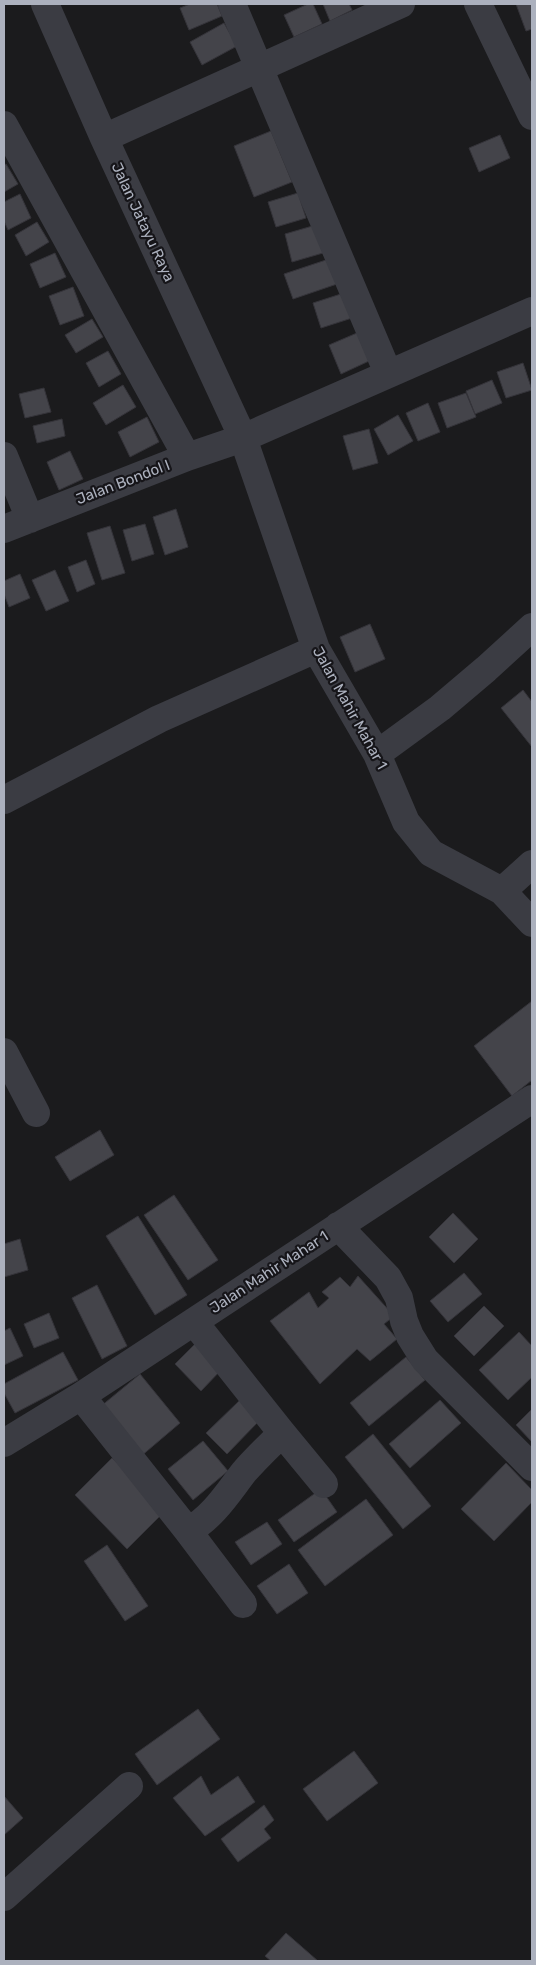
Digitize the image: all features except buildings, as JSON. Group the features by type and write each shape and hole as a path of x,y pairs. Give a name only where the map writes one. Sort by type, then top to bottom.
{"street":[{"name":"Jalan Jatayu Raya","path":"45,4 104,138 243,438"},
{"path":"232,4 388,373"},
{"path":"104,138 401,4"},
{"path":"478,4 532,116"},
{"path":"4,125 187,457"},
{"name":"Jalan Bondol I","path":"4,529 187,457 243,438 532,311"},
{"name":"Jalan Mahir Mahar 1","path":"243,438 316,649 377,754 406,822 431,853 502,891 532,923"},
{"path":"4,456 30,519"},
{"path":"377,754 440,708 532,627"},
{"path":"4,800 159,719 316,649"},
{"path":"502,891 532,864"},
{"path":"4,1052 36,1113"},
{"name":"Jalan Mahir Mahar 1","path":"4,1443 81,1396 532,1099"},
{"path":"338,1226 388,1278 399,1298 404,1321 410,1336 425,1360 532,1468"},
{"path":"194,1322 324,1484"},
{"path":"81,1396 243,1604"},
{"path":"188,1531 203,1523 246,1470 282,1433"},
{"path":"4,1897 129,1786"}]}
